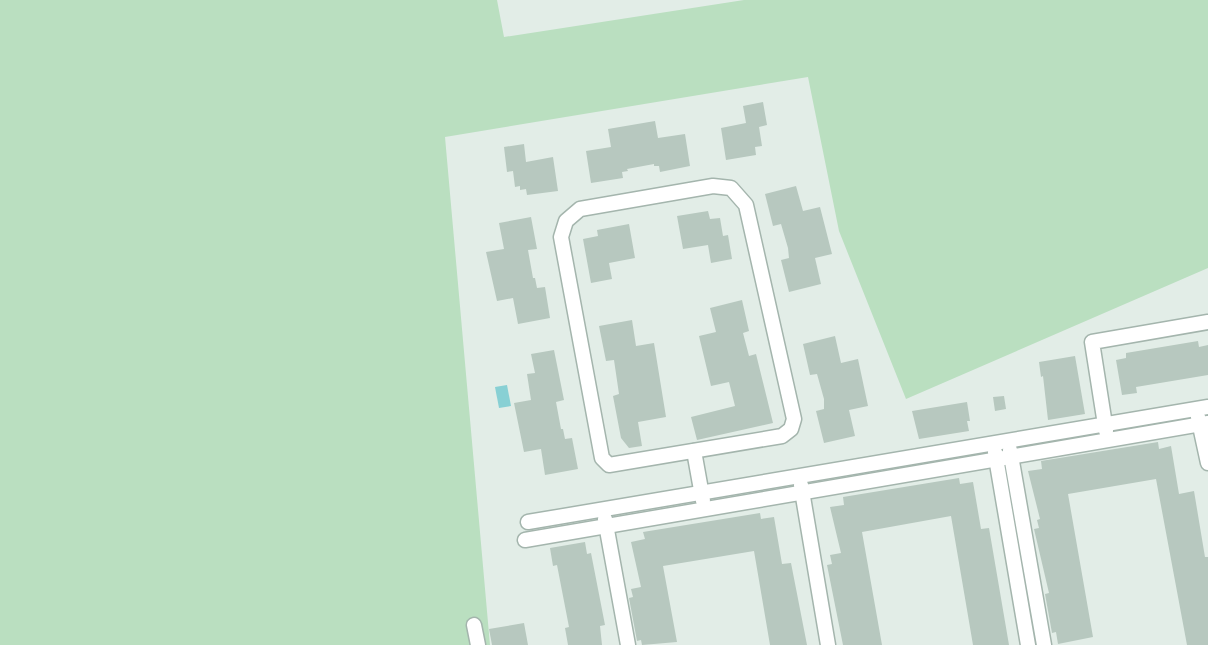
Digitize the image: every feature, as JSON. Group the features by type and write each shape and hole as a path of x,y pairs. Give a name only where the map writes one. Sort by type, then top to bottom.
{"street":[{"path":"713,186 731,188 746,205 794,419 791,429 782,436 694,451 612,465 602,458 561,237 566,221 580,209 713,186"},
{"path":"1107,441 1092,342 1208,322"},
{"path":"528,523 1203,408 1208,463"},
{"path":"525,540 1204,424"},
{"path":"1009,441 1003,458 1028,645"},
{"path":"993,444 1003,458 1044,645"},
{"path":"694,451 704,509"},
{"path":"800,477 828,645"},
{"path":"603,510 628,645"},
{"path":"474,625 478,645"}],"green space":[{"path":"0,0 497,0 504,37 744,0 1208,0 1208,268 906,399 839,231 808,77 445,137 490,645 0,645"}],"water":[{"path":"507,385 511,406 499,408 495,387"}],"building":[{"path":"763,102 767,125 759,127 762,146 755,147 756,155 726,160 721,128 746,123 743,106"},
{"path":"655,121 658,138 685,134 690,166 660,172 659,166 654,164 627,169 628,171 622,172 623,178 591,183 586,151 611,147 608,129"},
{"path":"524,144 526,162 553,157 558,191 527,195 526,189 515,187 513,171 507,172 504,147"},
{"path":"796,186 803,211 820,207 832,254 815,258 821,284 789,292 781,260 789,258 788,248 781,224 773,226 765,194"},
{"path":"708,211 710,219 720,218 723,236 728,235 732,259 711,263 708,245 683,249 677,216"},
{"path":"531,217 537,249 528,250 533,278 537,288 545,287 550,318 518,324 513,298 497,301 486,252 504,249 499,223"},
{"path":"629,224 635,258 609,263 612,279 591,283 583,239 598,236 597,230"},
{"path":"742,300 749,331 743,333 749,356 756,354 773,423 697,440 691,417 735,406 729,382 711,386 699,336 716,332 710,308"},
{"path":"632,320 636,346 654,343 666,417 638,422 642,446 629,448 621,438 613,396 619,394 614,360 606,361 599,326"},
{"path":"835,336 841,363 858,359 868,406 849,410 855,436 824,443 816,411 824,409 824,399 817,374 810,375 803,344"},
{"path":"1198,341 1199,347 1208,345 1208,375 1136,387 1137,393 1122,395 1116,360 1126,358 1126,353"},
{"path":"554,350 564,400 556,402 561,429 565,439 572,438 578,469 545,475 541,449 524,452 514,403 531,400 527,374 535,373 531,354"},
{"path":"1075,356 1085,414 1048,420 1039,362"},
{"path":"1004,396 1006,409 995,411 993,397"},
{"path":"967,402 969,431 919,439 912,411"},
{"path":"1158,442 1159,449 1171,446 1179,494 1194,491 1205,557 1208,557 1208,645 1187,645 1156,479 1068,494 1093,637 1058,644 1056,632 1052,633 1045,594 1049,593 1034,529 1039,528 1037,520 1040,519 1028,471 1042,469 1041,461"},
{"path":"959,478 960,484 973,482 981,529 989,528 1009,645 973,645 951,516 862,532 882,645 843,645 827,565 832,564 830,555 841,553 830,507 844,505 843,497"},
{"path":"760,513 761,519 774,517 782,564 791,563 807,645 770,645 754,551 663,566 677,642 642,645 641,640 637,641 629,598 633,597 631,589 641,587 631,542 645,539 643,532"},
{"path":"585,542 587,554 591,553 605,625 600,626 602,645 568,645 565,628 569,627 557,565 553,566 550,548"},
{"path":"524,623 528,645 492,645 489,629"}]}
